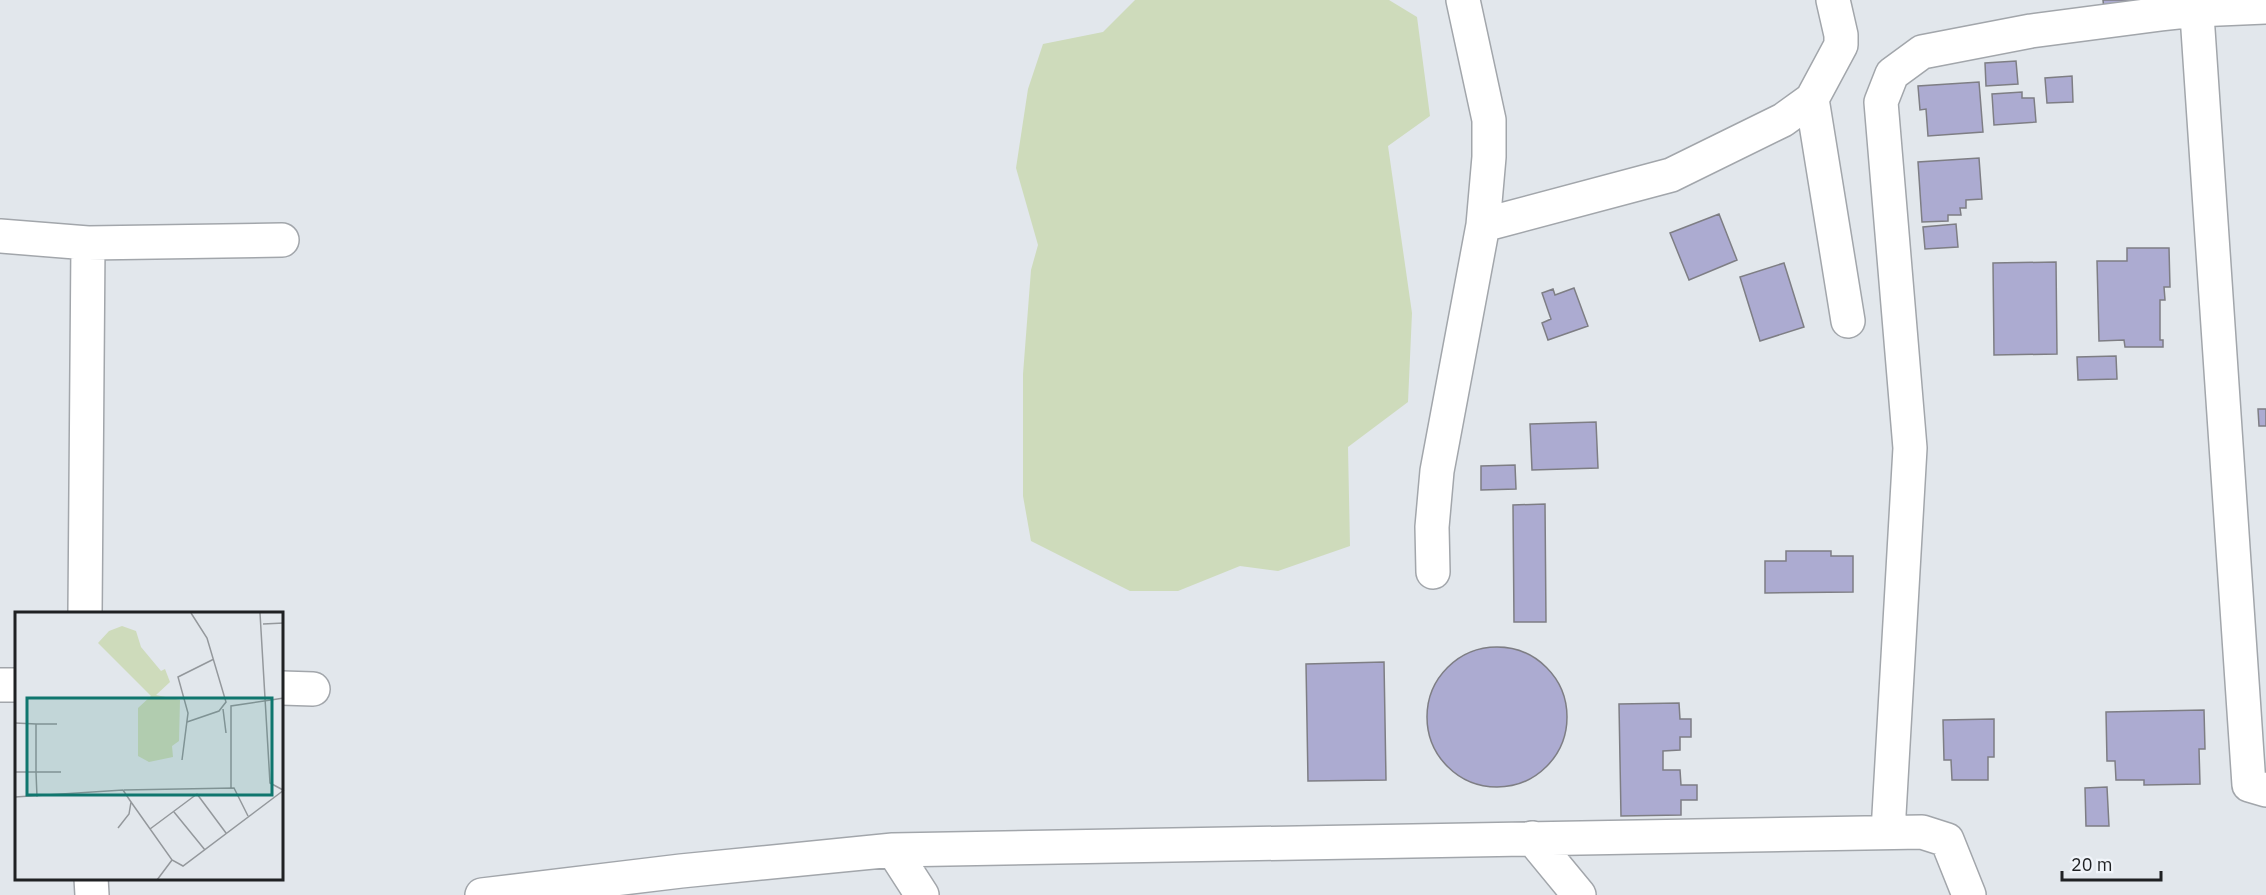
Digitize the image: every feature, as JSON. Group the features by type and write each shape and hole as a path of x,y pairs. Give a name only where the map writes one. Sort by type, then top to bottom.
{"street":[{"path":"1433,572 1432,527 1437,471 1483,225 1490,148 1489,120 1463,0"},
{"path":"1483,225 1671,175 1783,120 1812,99 1841,45 1833,0"},
{"path":"1888,832 1910,448 1881,102 1892,74 1922,52 2031,32 2196,5 2266,7"},
{"path":"2196,5 2249,785 2266,790"},
{"path":"1812,99 1848,321"},
{"path":"0,236 88,243 282,240"},
{"path":"85,612 88,243"},
{"path":"482,895 681,871 893,850 1922,832 1947,840 1969,895"},
{"path":"1532,838 1578,894"},
{"path":"893,850 922,895"},
{"path":"91,880 92,895"}],"green space":[{"path":"1135,0 1389,0 1417,17 1430,116 1388,146 1412,313 1408,402 1348,447 1350,546 1278,571 1240,566 1178,591 1130,591 1031,541 1023,496 1023,374 1031,270 1038,245 1016,168 1028,89 1043,44 1103,32"}],"building":[{"path":"2103,0 2146,0 2104,10"},
{"path":"2016,61 2018,84 1986,86 1985,63"},
{"path":"2072,76 2073,102 2047,103 2045,78"},
{"path":"1979,82 1983,132 1928,136 1926,109 1920,110 1918,86"},
{"path":"2022,92 2022,98 2034,98 2036,122 1994,125 1992,94"},
{"path":"1979,158 1982,199 1966,200 1966,208 1960,208 1961,215 1948,215 1948,221 1922,222 1918,162"},
{"path":"1719,214 1737,260 1689,280 1670,233"},
{"path":"1956,224 1958,247 1925,249 1923,227"},
{"path":"2127,248 2169,248 2170,287 2164,287 2165,300 2160,300 2160,340 2163,340 2163,347 2125,347 2124,340 2099,341 2097,261 2127,261"},
{"path":"2056,262 2057,354 1994,355 1993,263"},
{"path":"1784,263 1804,327 1760,341 1740,277"},
{"path":"1574,288 1588,326 1548,340 1542,323 1551,319 1542,293 1553,289 1555,295"},
{"path":"2116,356 2117,379 2078,380 2077,357"},
{"path":"2258,409 2266,409 2266,426 2259,426"},
{"path":"1596,422 1598,468 1532,470 1530,424"},
{"path":"1515,465 1516,489 1481,490 1481,466"},
{"path":"1545,504 1546,622 1514,622 1513,505"},
{"path":"1786,551 1831,551 1831,556 1853,556 1853,592 1765,593 1765,561 1786,561"},
{"path":"1497,647 1524,652 1547,667 1562,690 1567,717 1562,744 1547,767 1524,782 1497,787 1470,782 1447,767 1432,744 1427,717 1432,690 1447,667 1470,652"},
{"path":"1384,662 1386,780 1308,781 1306,664"},
{"path":"1679,703 1680,719 1691,719 1691,737 1680,737 1680,750 1663,751 1663,770 1680,770 1681,785 1697,785 1697,800 1681,800 1681,815 1621,816 1619,704"},
{"path":"2204,710 2205,749 2199,749 2200,784 2144,785 2144,780 2116,780 2115,761 2107,761 2106,712"},
{"path":"1994,719 1994,757 1988,757 1988,780 1952,780 1951,760 1944,760 1943,720"},
{"path":"2107,787 2109,826 2086,826 2085,788"}]}
